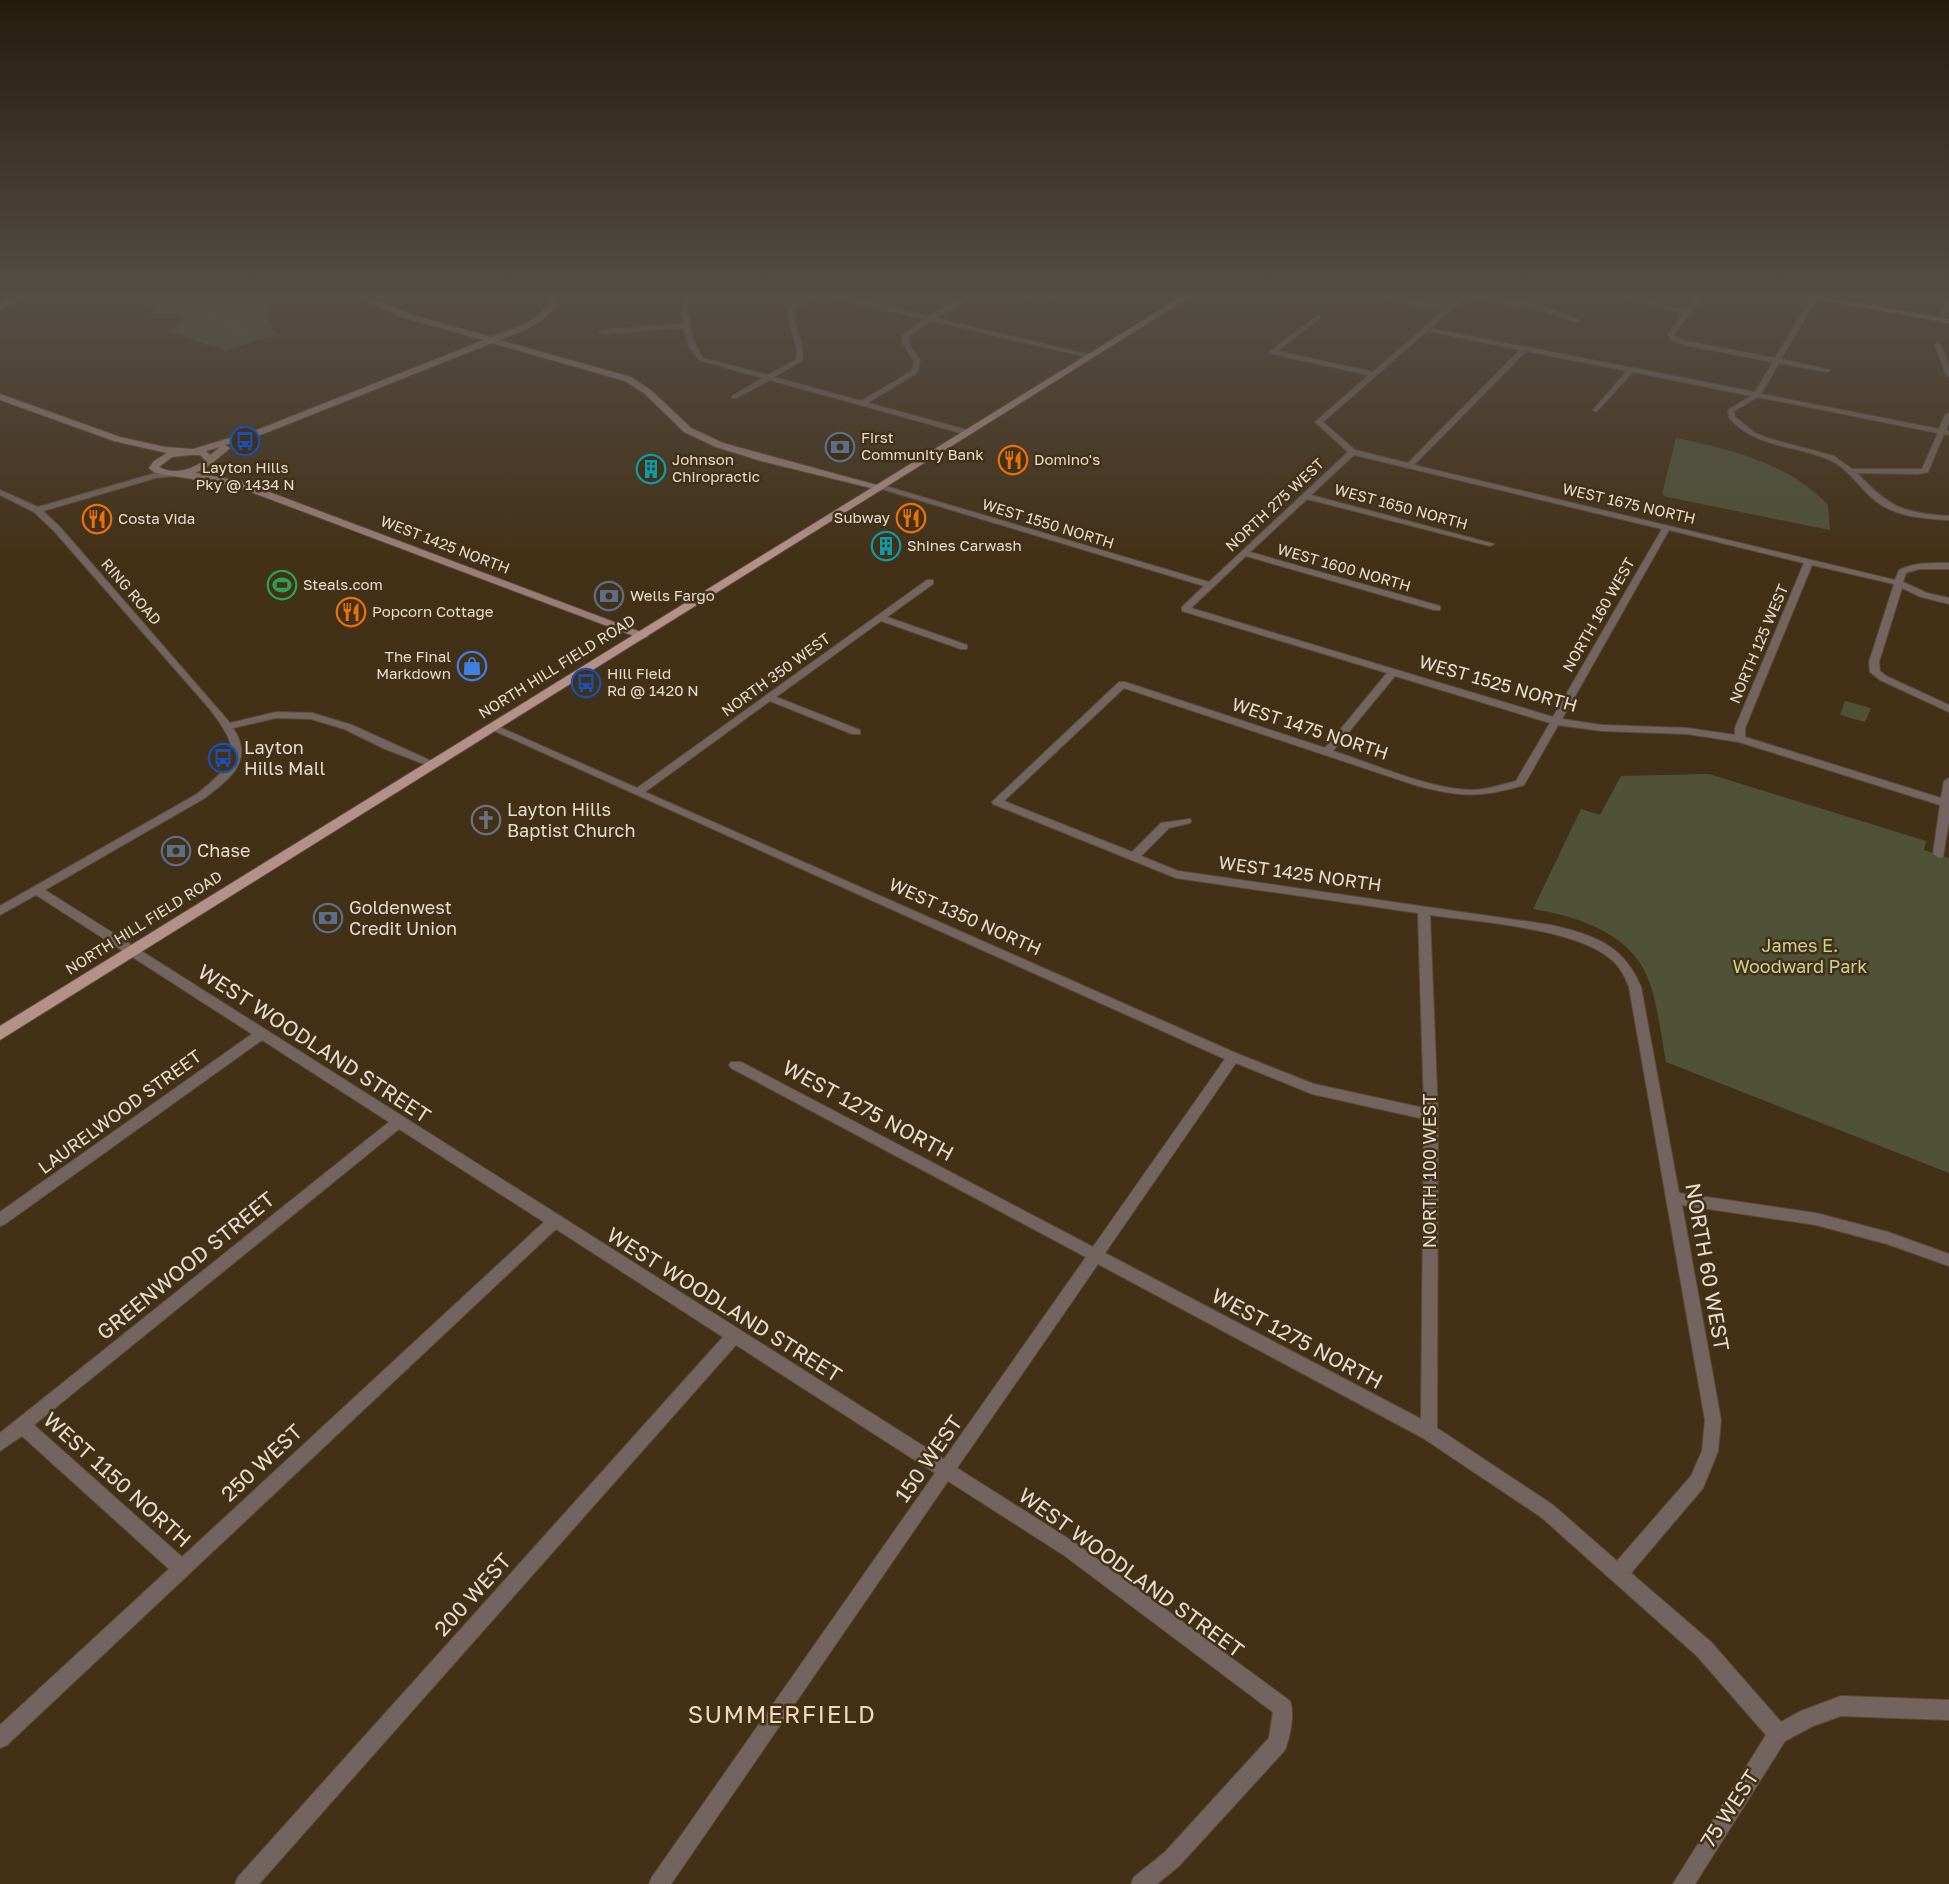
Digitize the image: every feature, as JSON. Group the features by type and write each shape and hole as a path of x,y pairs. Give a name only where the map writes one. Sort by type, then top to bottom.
{"main road":[{"name":"NORTH HILL FIELD ROAD","path":"0,1035 1053,380"}],"street":[{"path":"37,510 95,493 197,469 221,450 260,432 392,380"},
{"path":"630,380 651,391 674,420 698,436 780,462 879,488"},
{"path":"734,397 767,380"},
{"path":"772,380 968,433"},
{"path":"861,404 902,380"},
{"name":"NORTH 275 WEST","path":"1185,609 1352,452 1319,422 1367,380"},
{"path":"1410,465 1494,380"},
{"path":"1596,410 1622,380"},
{"path":"1683,380 1946,432"},
{"path":"1765,380 1757,394 1731,410 1731,417 1737,426 1762,439 1829,457 1851,471 1876,498 1888,505 1923,515 1949,518"},
{"path":"0,387 27,400 35,407"},
{"path":"0,397 35,407 136,445 151,454 154,466"},
{"path":"1851,471 1918,472 1925,470 1946,432 1949,415"},
{"path":"95,493 139,477 169,456 260,432"},
{"path":"136,445 191,452"},
{"name":"WEST 1425 NORTH","path":"191,452 206,454 211,468 237,483 642,636"},
{"name":"WEST 1675 NORTH","path":"1352,452 1899,583 1924,595 1949,601"},
{"name":"WEST 1425 NORTH","path":"154,466 159,472 237,483"},
{"name":"WEST 1550 NORTH","path":"879,488 1209,585"},
{"name":"RING ROAD","path":"0,492 37,510 75,550 229,726 238,743 236,757 229,771 191,803 0,911"},
{"name":"WEST 1650 NORTH","path":"1305,496 1490,544"},
{"name":"NORTH 160 WEST","path":"1490,794 1520,783 1667,527"},
{"name":"WEST 1600 NORTH","path":"1243,553 1437,608"},
{"name":"NORTH 125 WEST","path":"1740,739 1740,728 1809,561"},
{"path":"1949,566 1908,568 1902,572 1874,662 1875,672 1949,709"},
{"name":"NORTH 350 WEST","path":"639,791 930,582"},
{"name":"WEST 1525 NORTH","path":"1185,609 1554,721 1602,728 1687,730 1740,739 1948,804"},
{"path":"880,618 964,647"},
{"path":"1327,752 1393,672"},
{"name":"WEST 1475 NORTH","path":"997,802 1122,684 1422,784 1461,794 1490,794"},
{"path":"770,698 856,732"},
{"path":"229,726 276,715 312,716 348,727 389,747 433,764"},
{"name":"WEST 1350 NORTH","path":"493,728 1233,1057 1312,1089 1431,1115"},
{"path":"1940,854 1948,804 1949,781"},
{"name":"WEST 1425 NORTH","path":"997,802 1176,874 1551,929 1579,936 1606,950"},
{"path":"1134,857 1165,825 1186,821"},
{"name":"WEST WOODLAND STREET","path":"36,890 1071,1550 1283,1708 1278,1743 1172,1859 1142,1884"},
{"name":"NORTH 100 WEST","path":"1424,910 1431,1115 1429,1432"},
{"name":"NORTH 60 WEST","path":"1606,950 1624,964 1635,987 1713,1420 1710,1451 1697,1482 1618,1574"},
{"name":"LAURELWOOD STREET","path":"0,1220 261,1034"},
{"name":"150 WEST","path":"659,1884 948,1472 1233,1057"},
{"name":"WEST 1275 NORTH","path":"736,1065 1429,1432 1547,1511 1704,1649 1778,1734"},
{"name":"GREENWOOD STREET","path":"0,1443 398,1122"},
{"path":"1673,1198 1816,1219 1888,1238 1949,1260"},
{"name":"250 WEST","path":"0,1738 554,1222"},
{"name":"200 WEST","path":"245,1884 734,1336"},
{"name":"WEST 1150 NORTH","path":"22,1425 182,1569"},
{"path":"1778,1734 1808,1718 1841,1706 1949,1710"},
{"name":"75 WEST","path":"1683,1884 1778,1734"}],"green space":[{"path":"1676,438 1738,453 1777,468 1795,478 1828,505 1830,530 1667,497 1662,494"},
{"path":"1845,701 1871,708 1865,722 1840,715"},
{"name":"James E. Woodward Park","path":"1709,774 1926,841 1924,850 1949,858 1949,1173 1666,1062 1657,1010 1649,981 1641,965 1630,951 1617,939 1585,922 1533,909 1581,809 1600,815 1621,776"}],"place":[{"name":"Layton Hills Pky @ 1434 N","path":"245,441"},
{"name":"First Community Bank","path":"840,447"},
{"name":"Domino's","path":"1013,460"},
{"name":"Johnson Chiropractic","path":"651,469"},
{"name":"Subway","path":"911,518"},
{"name":"Costa Vida","path":"97,519"},
{"name":"Shines Carwash","path":"886,546"},
{"name":"Steals.com","path":"282,585"},
{"name":"Wells Fargo","path":"609,596"},
{"name":"Popcorn Cottage","path":"351,612"},
{"name":"The Final Markdown","path":"472,666"},
{"name":"Hill Field Rd @ 1420 N","path":"586,683"},
{"name":"Layton Hills Mall","path":"223,758"},
{"name":"Layton Hills Baptist Church","path":"486,820"},
{"name":"Chase","path":"176,851"},
{"name":"Goldenwest Credit Union","path":"328,918"}],"district":[{"name":"SUMMERFIELD","path":"782,1715"}]}
